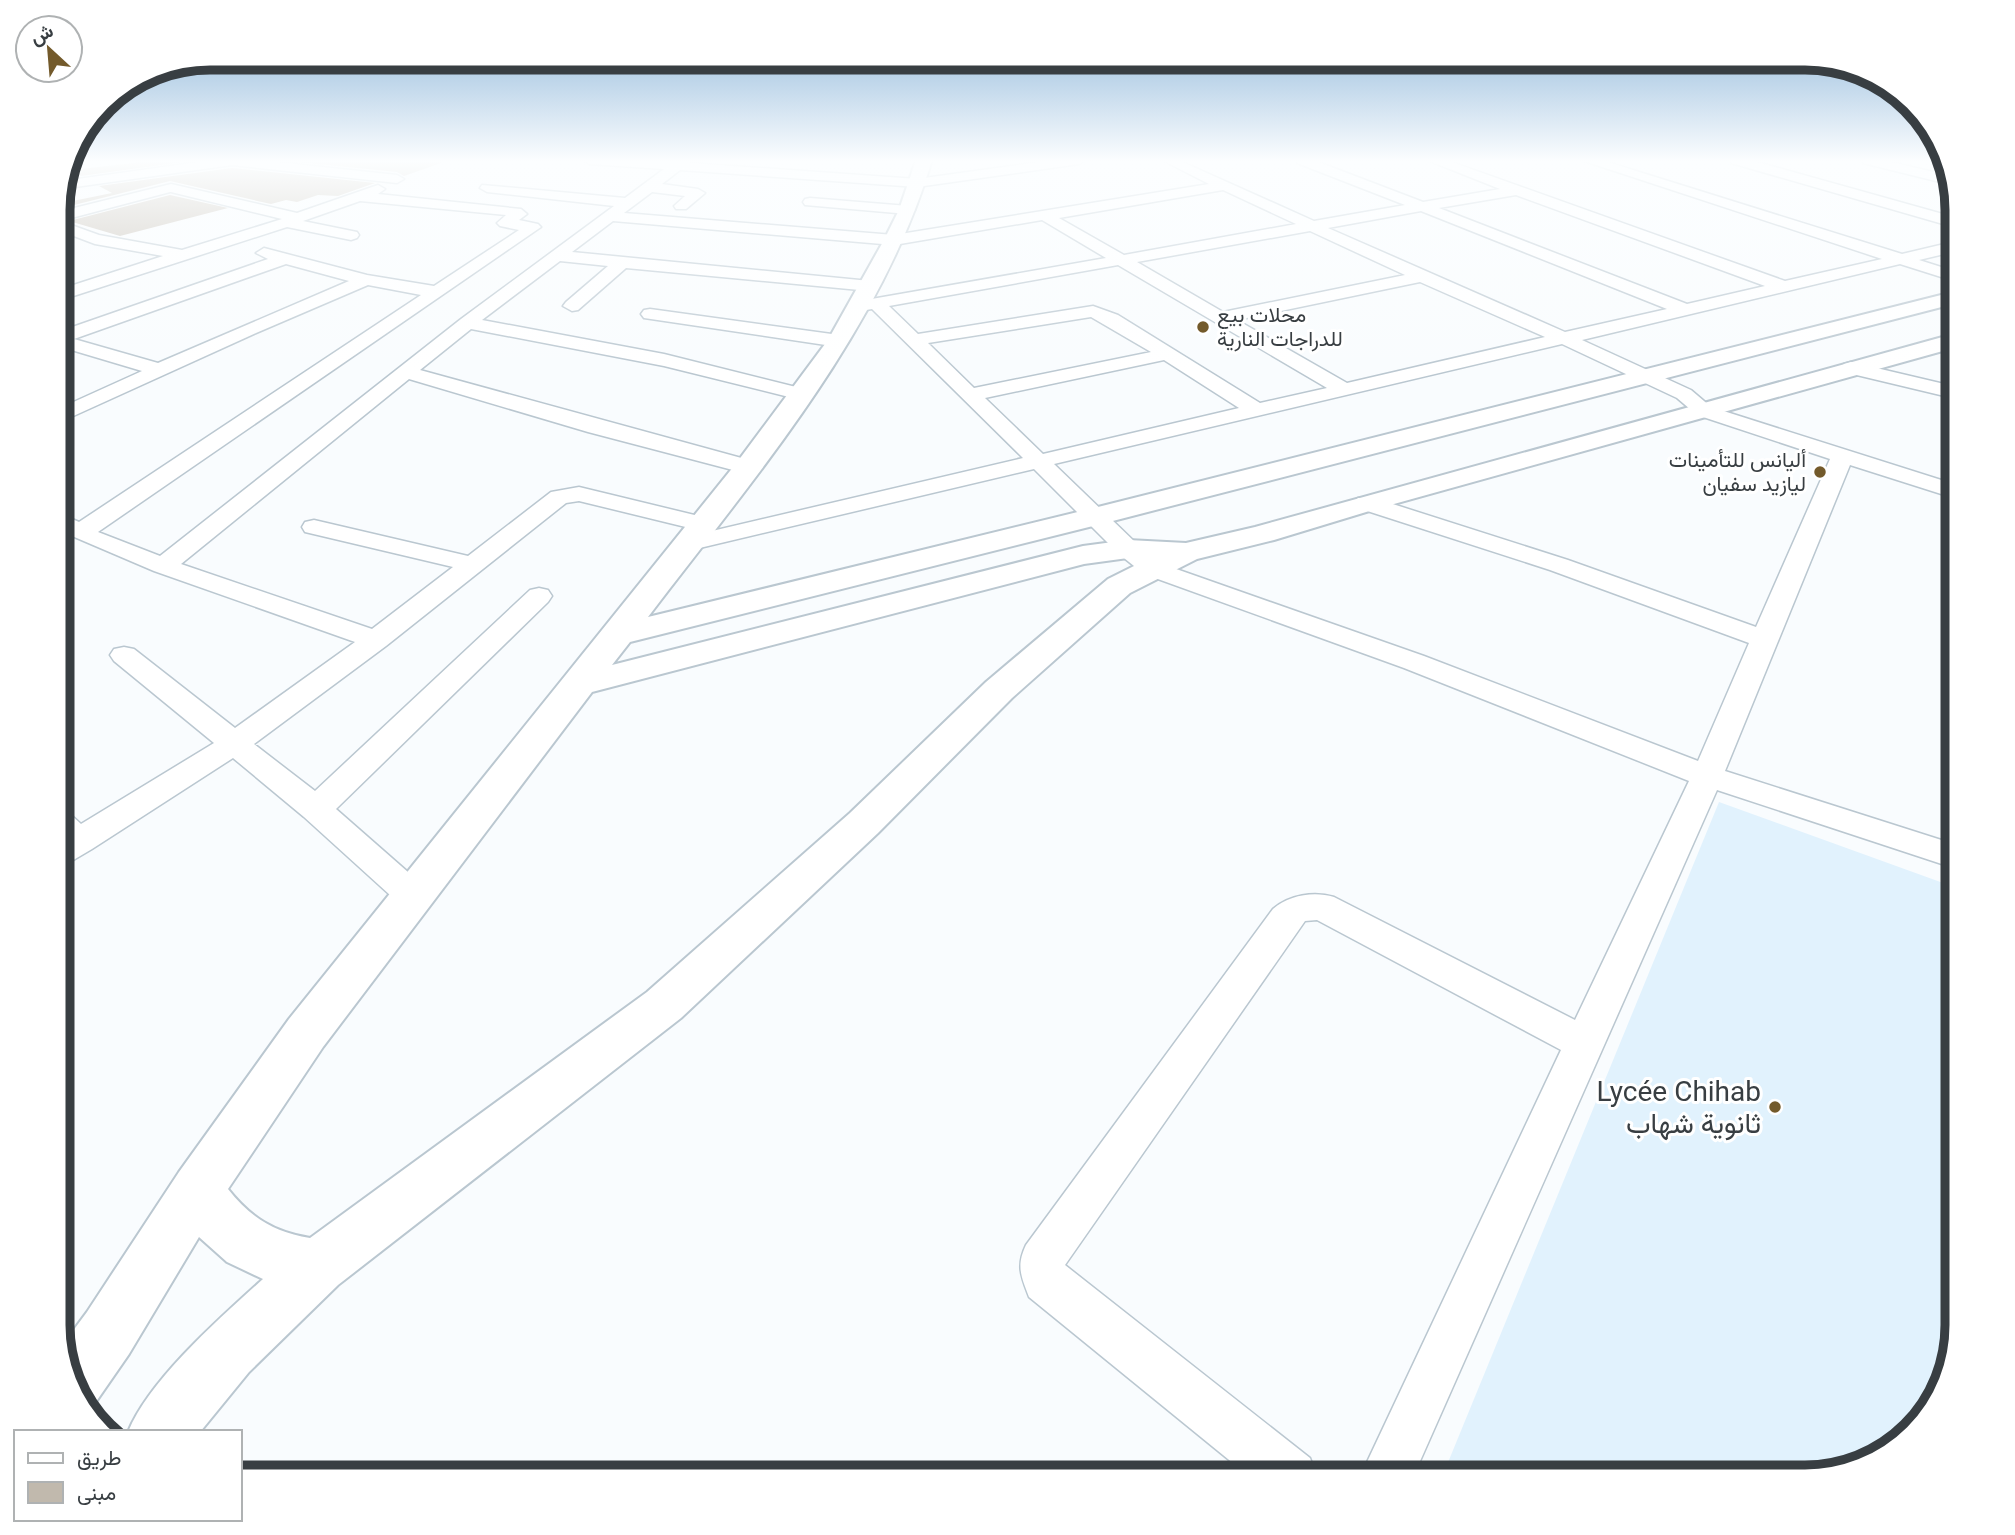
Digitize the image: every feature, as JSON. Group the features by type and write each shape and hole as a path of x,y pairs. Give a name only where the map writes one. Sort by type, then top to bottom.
{"street":[{"path":"76,232 183,255"},
{"path":"70,292 259,232"},
{"path":"341,232 351,234"},
{"path":"70,526 437,292 526,232"},
{"path":"163,566 467,323 590,232"},
{"path":"795,232 894,240 942,232"},
{"path":"79,1373 108,1333 198,1189 306,1033 613,636 748,467 801,394 869,299 898,232"},
{"path":"1072,232 1343,389"},
{"path":"558,256 622,262 869,299 1121,260 1280,232"},
{"path":"1324,232 1684,394 1704,411 1945,488"},
{"path":"1486,232 1684,309"},
{"path":"1632,232 1782,286"},
{"path":"1814,232 1945,273"},
{"path":"70,236 80,233"},
{"path":"227,243 366,280 437,292"},
{"path":"70,836 235,743 376,640 470,564 565,494 579,494 694,534 1037,461 1945,249"},
{"path":"70,335 284,259"},
{"path":"572,306 622,262"},
{"path":"1219,318 1422,277"},
{"path":"70,411 366,280"},
{"path":"869,299 1095,517 1156,557 1414,662 1707,776 1945,853"},
{"path":"613,636 1095,517 1945,301"},
{"path":"913,340 1093,311 1112,319 1256,410"},
{"path":"650,314 839,341"},
{"path":"467,323 664,360 801,394"},
{"path":"70,343 160,370"},
{"path":"576,685 1083,555 1156,557 1263,534 1945,343"},
{"path":"70,353 85,348"},
{"path":"969,394 1167,354"},
{"path":"1851,368 1945,390"},
{"path":"406,372 596,427 748,467"},
{"path":"1392,1465 1707,776 1842,457"},
{"path":"1366,503 1559,565 1763,639"},
{"path":"70,527 163,566 376,640"},
{"path":"314,527 470,564"},
{"path":"161,1430 228,1351 318,1266 664,1004 864,823 1057,637 1156,557"},
{"path":"316,809 539,596"},
{"path":"124,655 316,809 413,896"},
{"path":"1276,1465 1046,1281 1042,1260 1286,918 1295,910 1321,906 1585,1044"},
{"path":"198,1189 212,1215 260,1252 287,1262 318,1266"}],"shaded area":[{"name":"Lycée Chihab ثانوية شهاب","path":"1719,802 1945,884 1945,1335 1938,1370 1916,1410 1890,1436 1867,1451 1824,1464 1447,1465"}],"building":[{"path":"105,232 137,232 120,236"}],"place":[{"name":"محلات بيع للدراجات النارية","path":"1203,327"},
{"name":"أليانس للتأمينات ليازيد سفيان","path":"1820,472"},
{"name":"Lycée Chihab ثانوية شهاب","path":"1775,1107"}]}
